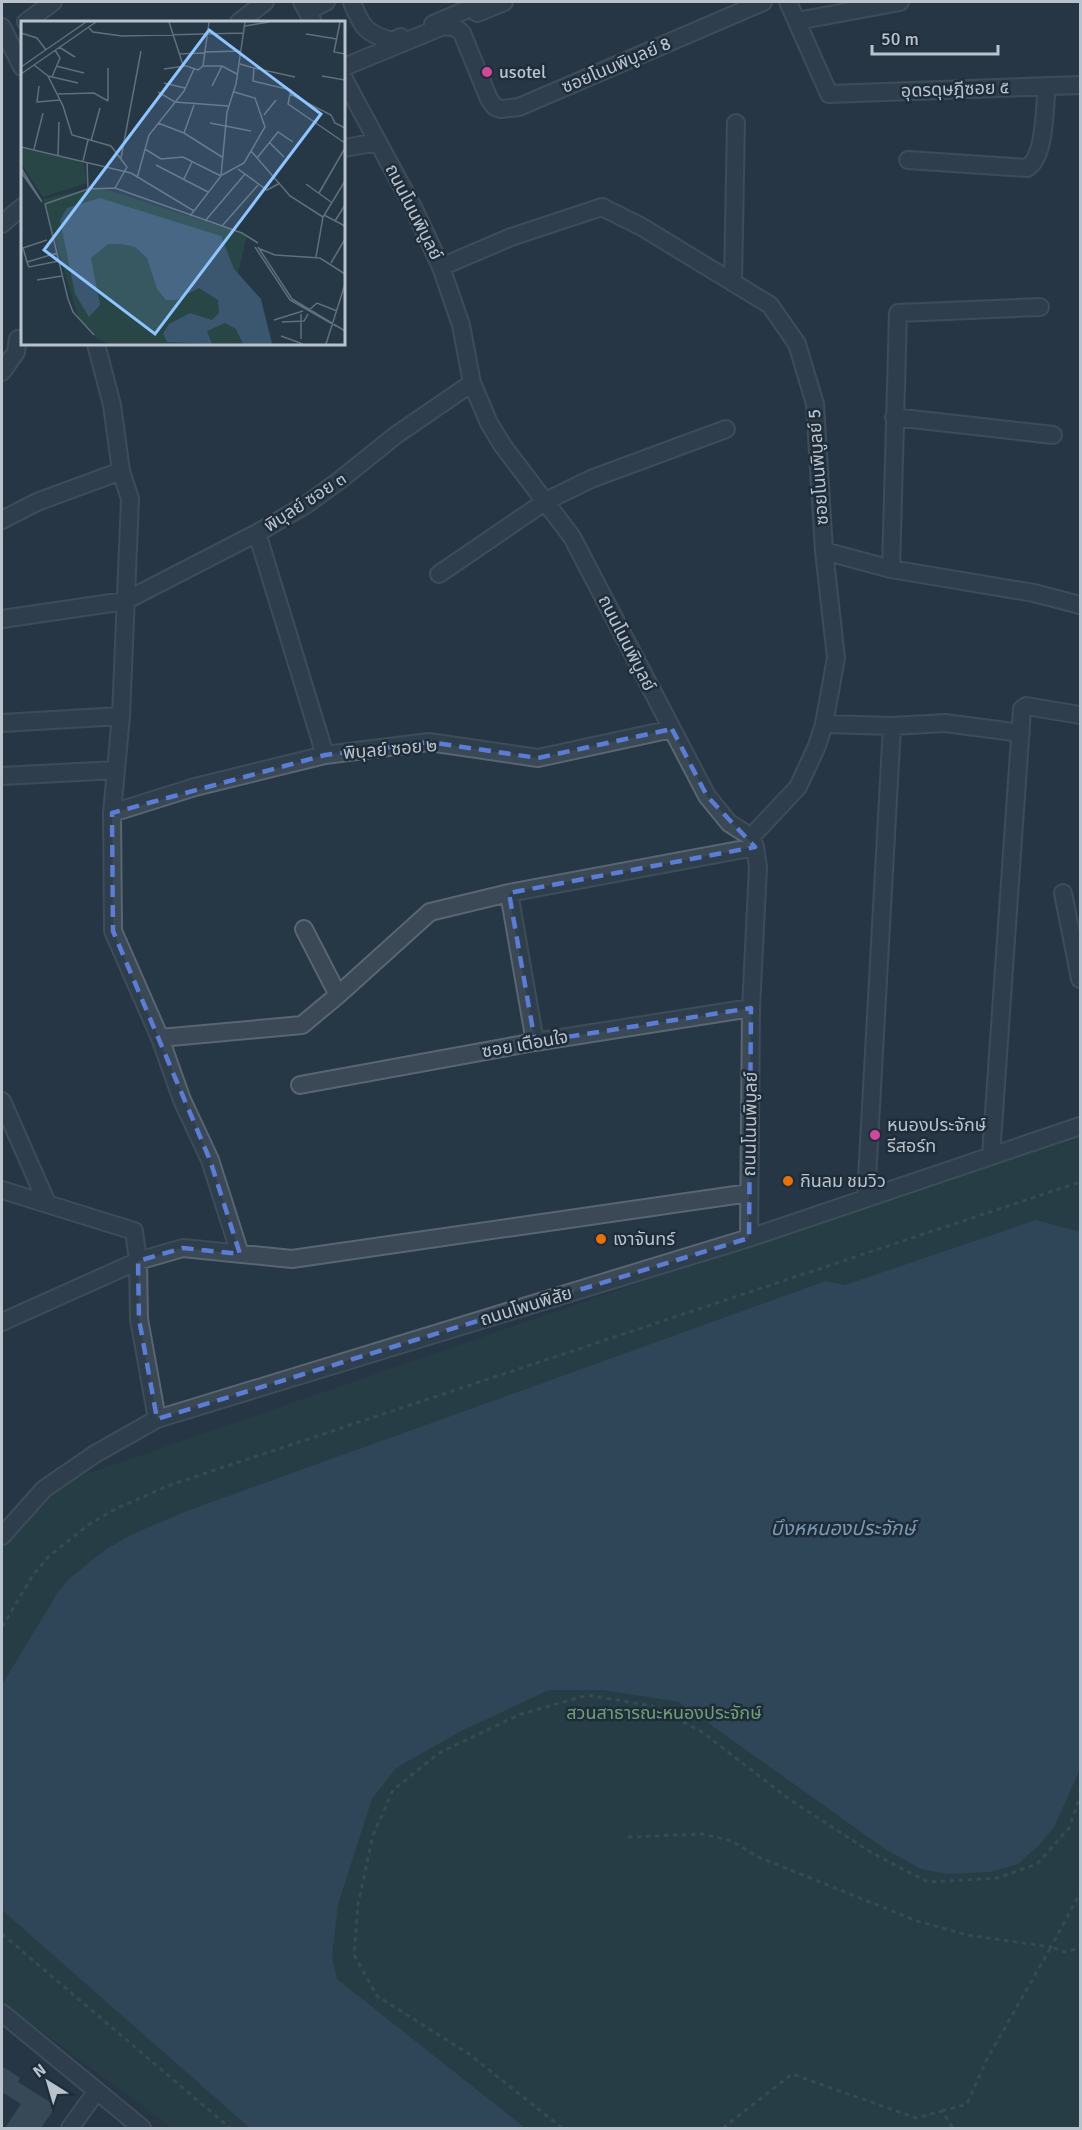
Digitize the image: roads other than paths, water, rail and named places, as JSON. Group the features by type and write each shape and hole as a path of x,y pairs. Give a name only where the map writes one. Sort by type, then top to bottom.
{"street":[{"path":"27,21 52,2"},
{"path":"240,21 265,2"},
{"path":"307,12 326,2"},
{"path":"352,2 362,26 370,33 392,41 485,2"},
{"path":"345,67 441,27 450,26 504,2"},
{"name":"ซอยโนนพิบูลย์ 8","path":"450,26 462,33 489,99 495,107 509,109 529,103 763,2"},
{"path":"788,2 797,21 900,2"},
{"name":"อุดรดุษฎีซอย ๕","path":"797,21 830,94 1080,85"},
{"path":"21,27 3,36 21,65"},
{"name":"ถนนโนนพิบูลย์","path":"345,81 414,209 441,267 461,325 472,383 489,423 503,446 572,537 706,796 729,824 753,842 758,867 752,1008 749,1238"},
{"path":"908,160 1030,167 1040,149 1047,86"},
{"path":"733,281 736,123"},
{"path":"345,148 378,142"},
{"name":"ซอยโนนพิบูลย์ 5","path":"441,267 511,237 603,207 652,232 770,305 797,344 815,404 824,551 836,658 824,724 817,746 798,787 753,842"},
{"path":"2,224 21,208"},
{"path":"891,570 898,313 1040,307"},
{"path":"2,372 16,351 14,338"},
{"path":"96,345 112,405 121,471 130,499 121,716 112,813 113,931 159,1038 182,1100 210,1160 240,1254"},
{"name":"พิบุลย์ ซอย ๓","path":"2,619 125,601 257,533 307,504 396,435 472,383"},
{"path":"894,417 1053,435"},
{"path":"439,574 546,501 591,479 726,429"},
{"path":"2,520 37,502 121,471"},
{"path":"257,533 325,756"},
{"path":"824,551 891,570 1034,593 1080,605"},
{"path":"991,1156 1022,710 1026,706 1080,715"},
{"path":"2,723 121,716"},
{"path":"824,724 892,726 945,723 1021,733"},
{"path":"866,1197 892,726"},
{"name":"พิบุลย์ ซอย ๒","path":"112,813 195,787 325,756 429,742 538,758 672,729"},
{"path":"2,776 116,770"},
{"path":"159,1038 302,1025 430,912 509,892 753,842"},
{"path":"509,892 535,1042"},
{"path":"1063,893 1080,980"},
{"path":"304,929 338,995"},
{"name":"ซอย เตือนใจ","path":"300,1085 535,1042 752,1008"},
{"path":"2,1101 47,1203"},
{"name":"ถนนโพนพิสัย","path":"2,1536 44,1489 95,1454 157,1419 749,1238 1080,1126"},
{"path":"2,1190 134,1231 138,1261 139,1319 157,1419"},
{"path":"2,1322 138,1261 183,1248 292,1259 749,1193"},
{"path":"2,2013 142,2128"},
{"path":"69,2128 96,2092"}],"water":[{"name":"บึงหหนองประจักษ์","path":"1036,1220 1080,1232 1080,1769 1054,1827 1039,1845 1018,1864 990,1872 947,1874 921,1869 885,1849 679,1702 603,1690 549,1690 461,1731 396,1768 372,1799 338,1904 332,1957 337,1979 525,2128 250,2128 2,1910 2,1685 58,1592 70,1578 105,1550 131,1535 184,1512 826,1281 845,1285"}],"place":[{"name":"usotel","path":"487,72"},
{"name":"หนองประจักษ์ รีสอร์ท","path":"875,1135"},
{"name":"กินลม ชมวิว","path":"788,1181"},
{"name":"เงาจันทร์","path":"601,1239"}],"park label":[{"name":"สวนสาธารณะหนองประจักษ์","path":"664,1713"}]}
